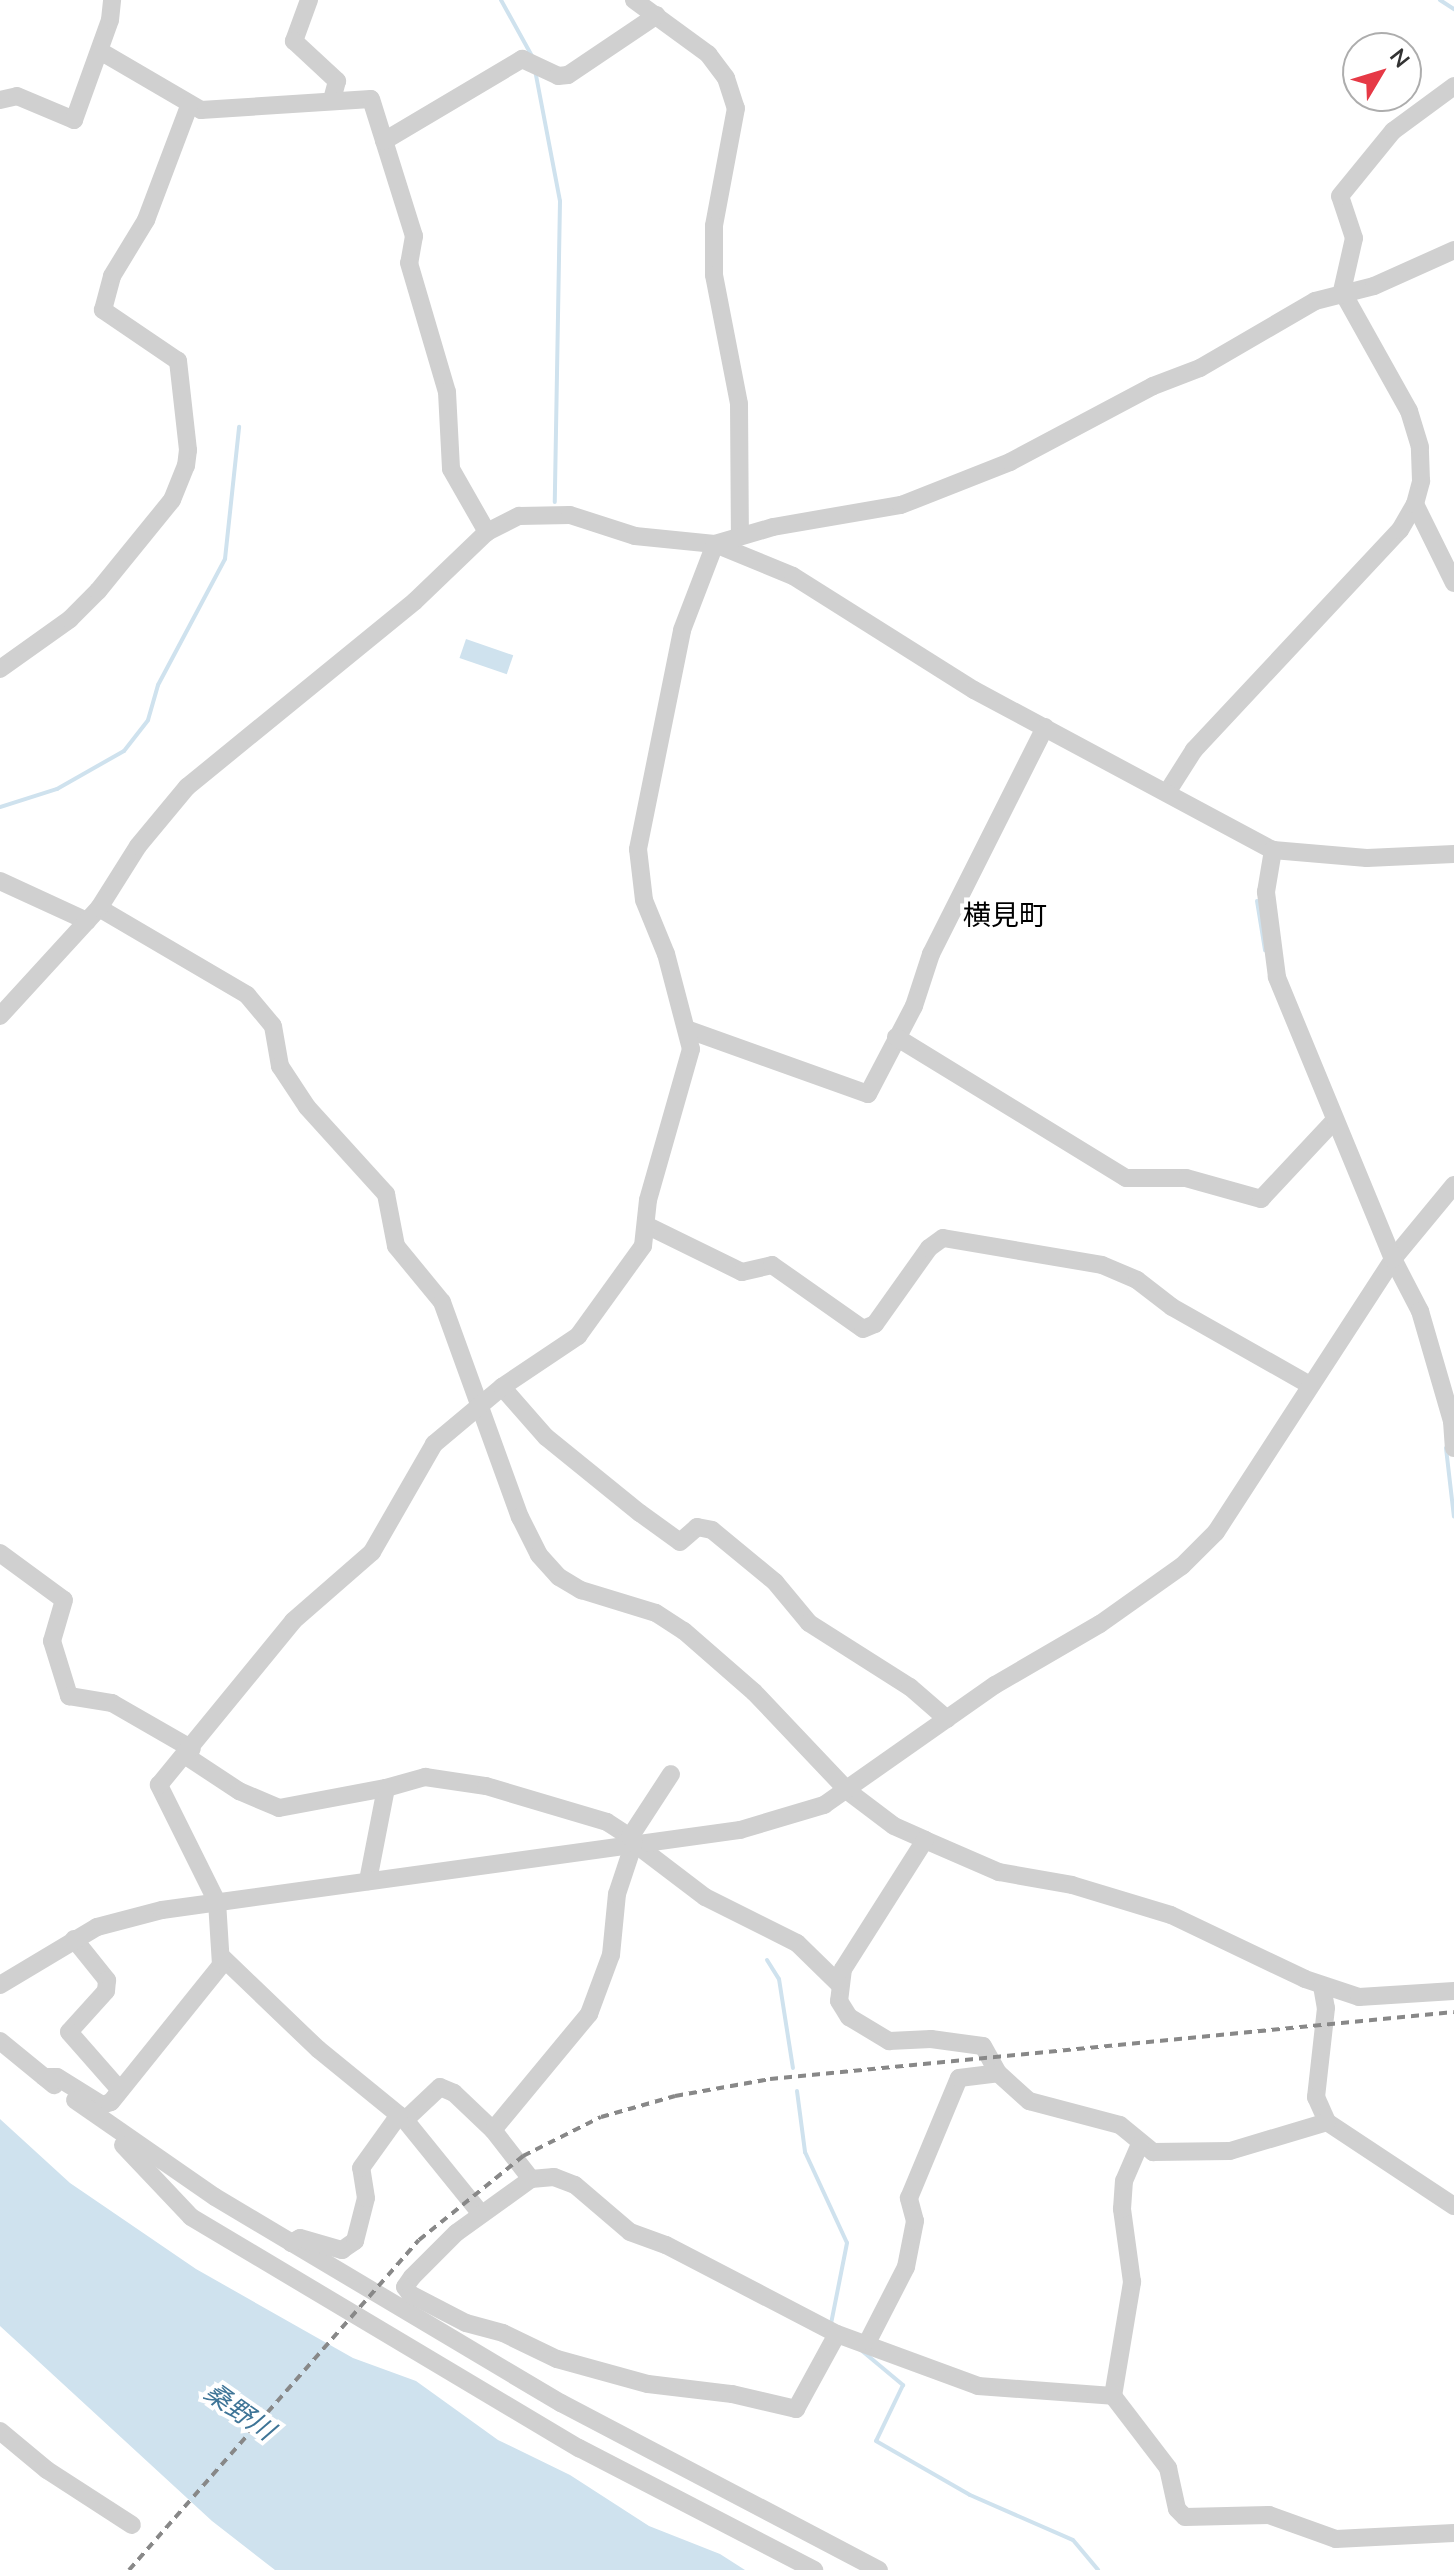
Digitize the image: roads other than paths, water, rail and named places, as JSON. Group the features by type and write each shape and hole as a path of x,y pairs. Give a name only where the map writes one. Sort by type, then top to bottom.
{"street":[{"path":"0,100 17,96 74,120 100,51 112,0"},
{"path":"309,0 294,41 337,81 332,100"},
{"path":"634,0 708,54 726,78 736,108 714,226 714,275 739,404 740,535"},
{"path":"384,141 522,59 558,76 568,75 657,15"},
{"path":"100,51 189,106 201,110 371,99 414,236 409,263 447,392 451,469 487,532"},
{"path":"1168,791 1194,750 1400,530 1415,504 1421,481 1420,447 1409,411 1342,291 1354,238 1340,196 1393,131 1454,86"},
{"path":"0,669 70,619 98,591 172,500 186,466 178,361 103,310 112,276 146,220 189,106"},
{"path":"481,2214 402,2118 318,2049 223,1958 217,1902 161,1797 164,1777 189,1752 225,1698 293,1621 372,1552 434,1444 480,1403 578,1336 643,1246 691,1049 689,1030 644,900 638,849 682,630 715,544 740,535 901,505 1010,462 1342,291 1374,286 1454,250"},
{"path":"1415,504 1454,583"},
{"path":"0,1016 93,914 138,846 187,787 415,601 487,532 519,516 570,515 635,536 715,544 818,590 974,690 1168,791 1273,850 1367,858 1454,854"},
{"path":"689,1030 868,1094 1045,727"},
{"path":"1273,850 1266,892 1277,977 1389,1262 1420,1311 1452,1421 1454,1448"},
{"path":"0,881 93,914 247,995 273,1026 280,1066 307,1107 386,1194 396,1246 442,1302 520,1517 539,1555 559,1577 581,1590 656,1613 684,1631 754,1692 849,1792 894,1826 999,1872 1072,1885 1171,1915 1322,1986 1387,1999 1454,1991"},
{"path":"896,1037 1126,1178 1186,1178 1261,1199 1334,1121"},
{"path":"1,1980 74,1939 131,1917 632,1840 740,1830 824,1805 849,1792 947,1719 1182,1566 1216,1532 1389,1262 1454,1185"},
{"path":"646,1225 742,1272 772,1265 863,1329 875,1324 929,1248 943,1238 1102,1265 1137,1280 1172,1307 1310,1385"},
{"path":"502,1387 546,1437 640,1513 680,1542 697,1527 712,1530 775,1582 809,1623 910,1687 947,1719"},
{"path":"0,1553 64,1600 52,1641 69,1696 112,1703 189,1752 239,1791 279,1808 386,1788 425,1777 486,1786 607,1822 705,1897 797,1943 839,1984"},
{"path":"493,2130 589,2014 611,1955 617,1894 632,1840 671,1774"},
{"path":"368,1881 386,1788"},
{"path":"925,1840 843,1969 839,2001 849,2017 889,2041 931,2039 983,2046 1007,2086 1029,2101 1120,2125 1153,2152 1230,2151 1327,2122"},
{"path":"74,1939 107,1980 106,1991 69,2032 120,2090"},
{"path":"44,2077 57,2077 102,2105 120,2090 223,1958"},
{"path":"1322,1986 1326,2008 1316,2097 1327,2122 1454,2206"},
{"path":"0,2041 112,2127 291,2243 671,2464 879,2570"},
{"path":"868,2341 906,2267 915,2221 909,2198 953,2090 959,2078 998,2073"},
{"path":"291,2243 300,2238 342,2250 355,2241 366,2198 361,2168 402,2118 440,2087 454,2093 493,2130 531,2179"},
{"path":"112,2127 112,2135 191,2217 579,2448 814,2570"},
{"path":"1140,2144 1124,2181 1122,2209 1132,2282 1113,2396 1168,2468 1177,2509 1185,2517 1269,2515 1336,2539 1454,2533"},
{"path":"466,2323 405,2287 481,2214 531,2179 554,2177 575,2185 630,2232 666,2245 837,2334 868,2341 978,2386 1113,2396"},
{"path":"424,2321 466,2323 503,2333 557,2359 648,2384 732,2394 796,2409 837,2334"},
{"path":"0,2431 47,2470 132,2525"}],"water":[{"path":"466,639 513,655 507,674 459,658"},
{"name":"桑野川","path":"0,2119 70,2183 196,2269 353,2358 416,2381 498,2440 570,2475 649,2526 720,2554 745,2570 275,2570 212,2521 0,2326"}],"waterway":[{"path":"501,0 533,58"},
{"path":"1440,0 1454,9"},
{"path":"535,70 560,201 555,502"},
{"path":"0,807 57,789 124,751 148,720 158,685 225,559 239,427"},
{"path":"1257,901 1265,950"},
{"path":"1446,1448 1454,1517"},
{"path":"767,1960 779,1979 793,2068"},
{"path":"797,2091 805,2152 847,2243 831,2324"},
{"path":"861,2350 903,2385 876,2441 970,2495 1073,2540 1098,2570"}],"railway":[{"path":"129,2570 419,2240 523,2156 601,2117 675,2096 770,2079 1454,2012"}],"district":[{"name":"横見町","path":"1005,916"}]}
